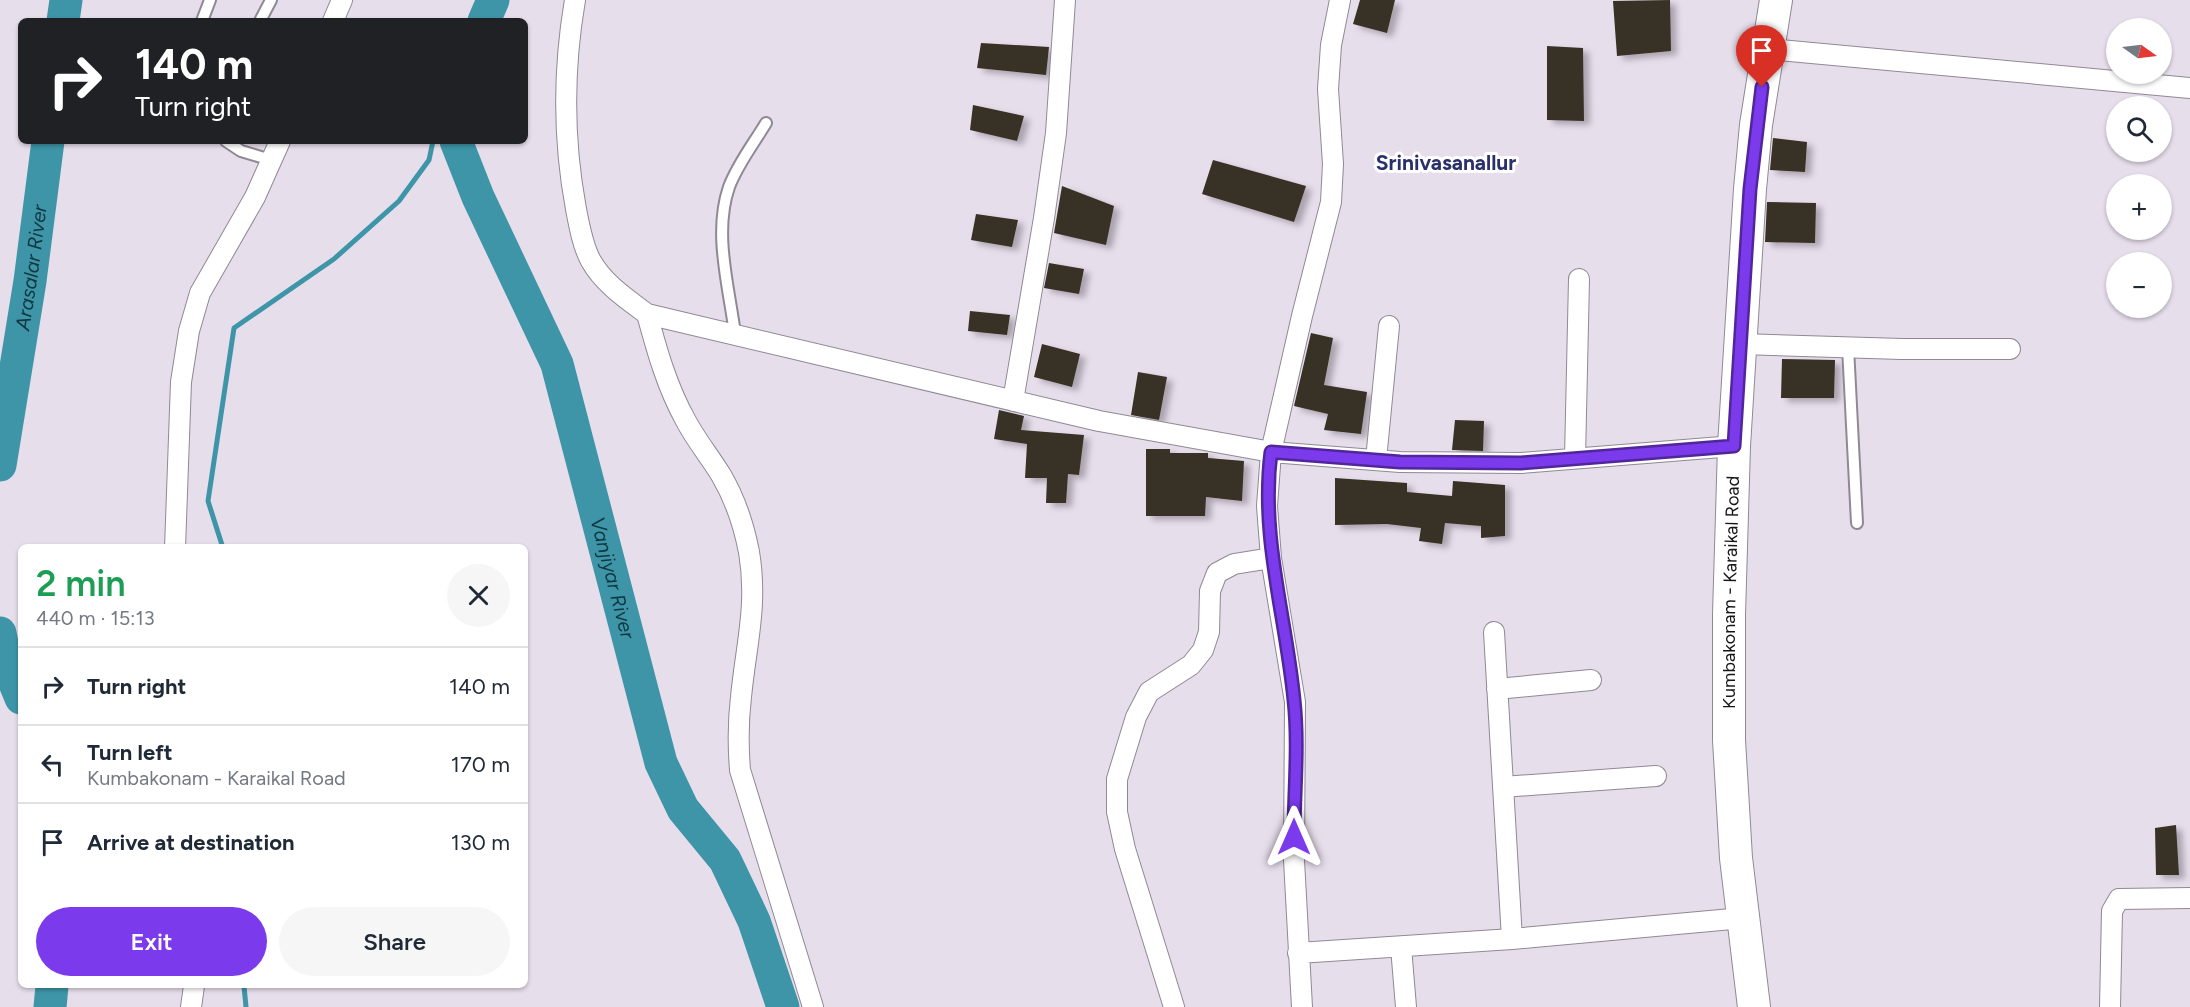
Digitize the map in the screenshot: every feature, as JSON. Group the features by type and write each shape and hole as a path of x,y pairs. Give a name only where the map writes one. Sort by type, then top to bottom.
{"main road":[{"name":"Kumbakonam - Karaikal Road","path":"1754,1007 1736,858 1729,740 1729,615 1734,446 1754,146 1776,0"}],"street":[{"path":"334,18 342,0"},
{"path":"575,0 570,30 564,122 579,224 591,261 614,289 647,314 1099,421 1271,452 1457,463 1575,458 1734,446"},
{"path":"1013,401 1054,144 1065,0"},
{"path":"1302,1007 1294,860 1294,702 1271,558 1267,506 1271,452 1331,202 1333,164 1328,89 1331,45 1340,0"},
{"path":"1769,49 2190,88"},
{"path":"175,544 181,382 189,331 200,293 255,196 279,144"},
{"path":"1575,458 1579,279"},
{"path":"647,314 656,351 672,395 722,477 736,506 748,551 753,593 752,627 740,704 738,733 740,770 813,1007"},
{"path":"1376,460 1389,326"},
{"path":"1741,344 2010,348"},
{"path":"1174,1007 1125,849 1117,812 1117,779 1132,726 1149,692 1191,664 1203,650 1209,632 1210,591 1217,573 1234,564 1271,558"},
{"path":"1494,632 1512,939"},
{"path":"1497,689 1591,680"},
{"path":"1503,787 1656,776"},
{"path":"2110,1007 2112,911 2119,899 2190,898"},
{"path":"1298,953 1512,939 1743,918"},
{"path":"1401,946 1406,1007"},
{"path":"191,1007 194,988"}],"lane":[{"path":"203,18 210,0"},
{"path":"262,18 271,0"},
{"path":"735,334 722,234 724,208 730,186 766,123"},
{"path":"230,144 241,151 271,160"},
{"path":"1848,347 1857,523"}],"building":[{"path":"1360,0 1395,0 1387,33 1353,24"},
{"path":"1670,0 1671,51 1617,56 1613,1"},
{"path":"981,43 1049,47 1046,75 977,68"},
{"path":"1547,46 1583,48 1584,121 1547,120"},
{"path":"973,105 1024,116 1017,141 970,130"},
{"path":"1773,138 1807,142 1805,172 1770,170"},
{"path":"1213,160 1306,186 1294,222 1202,194"},
{"path":"1062,186 1114,206 1106,245 1054,233"},
{"path":"1767,202 1816,203 1815,243 1765,242"},
{"path":"976,214 1018,220 1012,247 971,240"},
{"path":"1049,263 1084,269 1079,294 1044,288"},
{"path":"970,311 1010,315 1007,335 968,331"},
{"path":"1311,333 1333,338 1324,385 1367,392 1361,434 1324,430 1328,414 1294,406"},
{"path":"1042,344 1080,354 1072,387 1034,377"},
{"path":"1782,359 1835,360 1834,398 1781,398"},
{"path":"1138,372 1167,377 1159,420 1131,415"},
{"path":"999,410 1024,416 1021,430 1084,435 1079,475 1068,474 1066,503 1046,503 1047,478 1025,478 1027,444 994,439"},
{"path":"1455,420 1484,421 1483,451 1452,450"},
{"path":"1146,449 1170,449 1170,453 1208,453 1208,458 1244,461 1242,501 1206,497 1205,516 1146,516"},
{"path":"1335,478 1407,483 1407,492 1452,496 1453,481 1505,485 1505,536 1481,538 1481,526 1445,523 1442,544 1419,541 1421,528 1387,524 1335,525"},
{"path":"2176,825 2179,875 2156,875 2155,828"}],"waterway":[{"name":"Arasalar River","path":"63,18 66,0"},
{"name":"Vanjiyar River","path":"485,18 493,0"},
{"name":"Arasalar River","path":"0,465 30,281 48,144"},
{"path":"222,544 208,501 234,328 334,259 399,201 429,160 432,144"},
{"name":"Vanjiyar River","path":"457,144 478,197 557,364 661,763 683,809 725,860 754,921 783,1007"},
{"name":"Arasalar River","path":"0,633 5,659 18,691"},
{"name":"Arasalar River","path":"50,1007 52,988"},
{"path":"244,988 246,1007"}],"district":[{"name":"Srinivasanallur","path":"1446,162"}],"route":[{"path":"1294,837 1294,702 1271,558 1267,506 1271,452 1400,462 1521,463 1734,446 1750,189 1762,87"}]}
